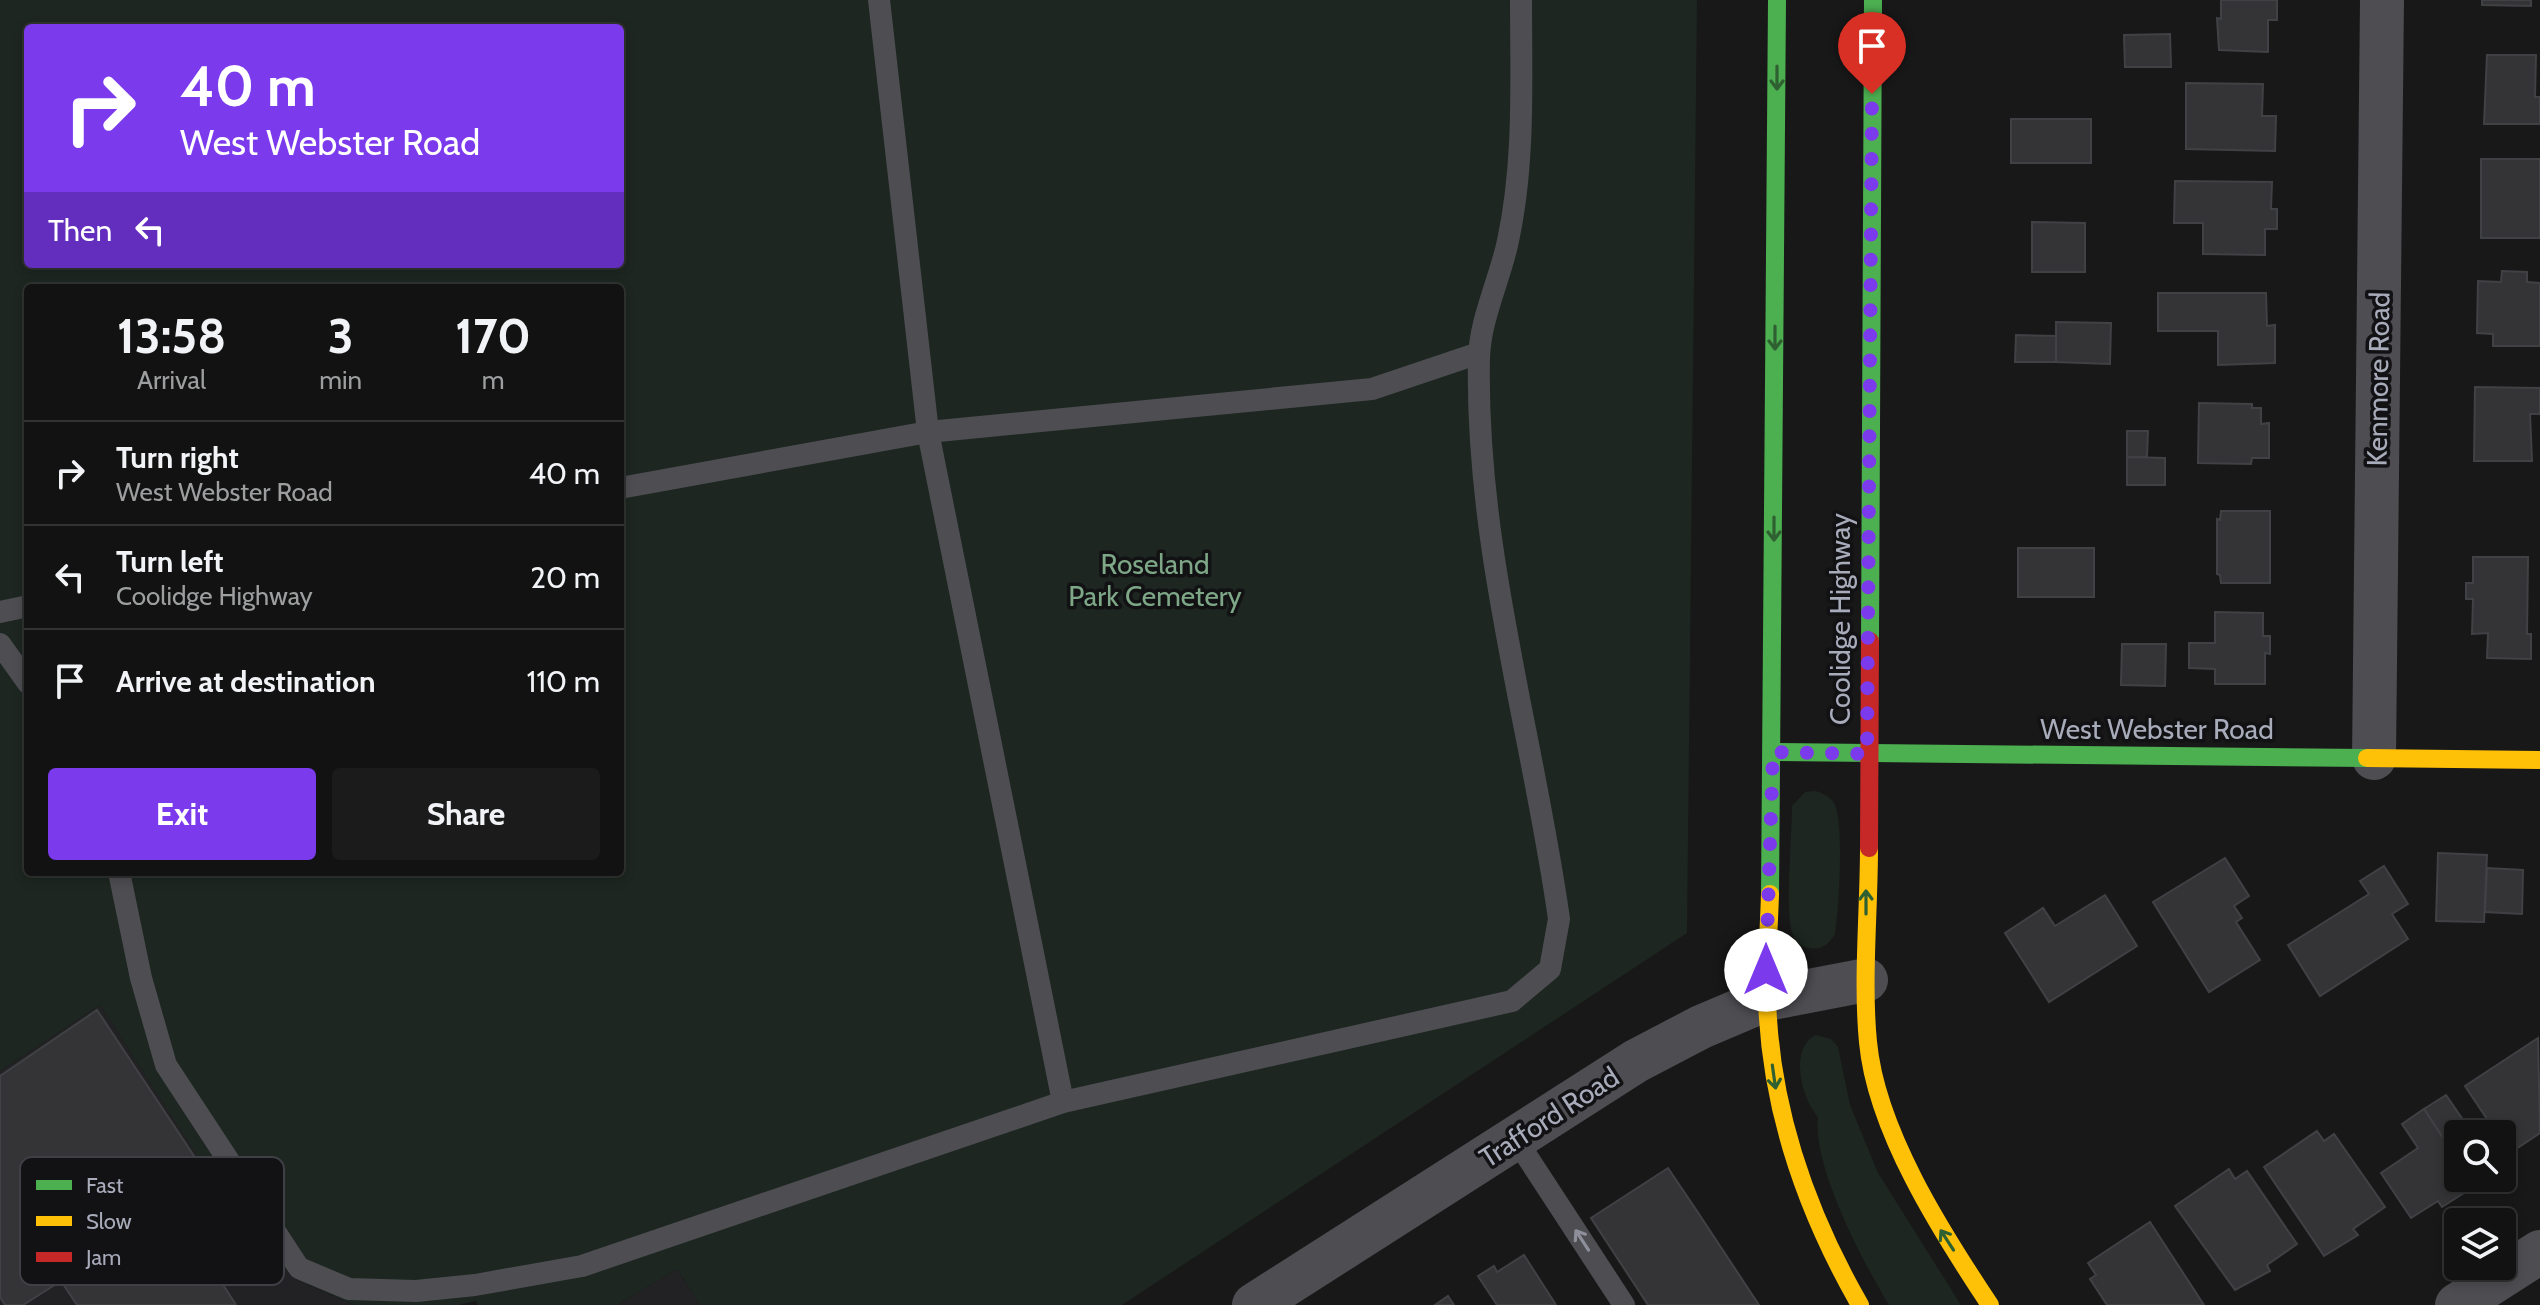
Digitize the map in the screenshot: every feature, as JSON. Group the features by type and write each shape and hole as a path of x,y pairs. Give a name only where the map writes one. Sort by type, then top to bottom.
{"main road":[{"path":"1777,0 1773,752 1767,999 1776,1086 1795,1164 1831,1254 1860,1305"},
{"name":"Coolidge Highway","path":"1873,0 1868,1043 1885,1113 1917,1188 1990,1305"},
{"name":"West Webster Road","path":"1773,752 2540,760"}],"street":[{"name":"Kenmore Road","path":"2374,758 2382,0"},
{"name":"Trafford Road","path":"1254,1305 1636,1061 1701,1027 1767,999 1866,980"},
{"path":"2457,1305 2540,1252"}],"lane":[{"path":"879,0 928,432 1063,1102"},
{"path":"284,1245 299,1268 349,1289 431,1290 582,1266 1063,1102 1512,1001 1550,969 1559,919 1494,556 1479,427 1479,353 1508,240 1522,141 1521,0"},
{"path":"624,487 928,432 1372,389 1479,353"},
{"path":"0,612 24,607"},
{"path":"0,644 24,677"},
{"path":"120,876 141,978 166,1065 226,1157"},
{"path":"1515,1138 1624,1305"}],"shaded area":[{"path":"100,1005 199,1157 20,1157 20,1285 284,1285 284,1267 293,1278 354,1305 0,1305 0,1071"},
{"path":"677,1269 700,1305 617,1305"}],"green space":[{"name":"Roseland Park Cemetery","path":"0,0 1697,0 1687,933 1122,1305 700,1305 677,1269 617,1305 478,1305 476,1301 458,1305 354,1305 293,1278 284,1267 284,1157 198,1157 100,1005 0,1071"},
{"path":"1816,791 1830,798 1836,808 1840,855 1835,934 1824,946 1814,948 1800,945 1793,935 1789,889 1792,806 1805,792"},
{"path":"1816,1035 1831,1039 1838,1047 1850,1105 1878,1173 1961,1305 1889,1305 1866,1264 1831,1187 1818,1137 1818,1117 1807,1098 1800,1074 1802,1051"}],"building":[{"path":"2221,0 2277,0 2277,20 2268,20 2268,52 2219,50 2217,18 2221,19"},
{"path":"2482,0 2531,0 2531,6 2482,5"},
{"path":"2170,34 2171,67 2125,67 2124,35"},
{"path":"2487,55 2536,55 2535,97 2540,97 2540,124 2484,124"},
{"path":"2186,83 2263,84 2262,116 2276,116 2275,151 2186,149"},
{"path":"2011,119 2091,119 2091,163 2011,163"},
{"path":"2481,159 2540,159 2540,238 2481,238"},
{"path":"2175,181 2272,182 2271,209 2277,209 2277,229 2265,229 2265,255 2203,254 2203,223 2174,223"},
{"path":"2032,222 2085,223 2085,272 2032,272"},
{"path":"2502,271 2527,272 2527,282 2540,283 2540,346 2493,346 2493,334 2477,333 2478,281 2501,282"},
{"path":"2158,293 2266,293 2267,326 2275,325 2275,363 2218,365 2218,331 2158,331"},
{"path":"2056,322 2111,323 2110,364 2056,362"},
{"path":"2016,335 2056,336 2056,362 2015,362"},
{"path":"2475,387 2540,388 2540,414 2530,414 2532,461 2474,461"},
{"path":"2199,403 2252,404 2252,408 2261,408 2261,424 2269,423 2269,458 2252,458 2251,464 2198,463"},
{"path":"2127,431 2148,431 2147,457 2127,457"},
{"path":"2127,457 2165,458 2165,485 2127,485"},
{"path":"2221,511 2270,511 2270,583 2221,583 2217,574 2217,519 2220,520"},
{"path":"2018,548 2094,548 2094,597 2018,597"},
{"path":"2473,557 2528,557 2527,634 2531,634 2531,659 2487,658 2488,633 2472,634 2473,599 2466,599 2466,583 2473,583"},
{"path":"2215,612 2263,613 2263,636 2270,636 2270,654 2265,653 2265,684 2215,684 2215,669 2189,668 2189,643 2215,643"},
{"path":"2122,644 2166,644 2165,686 2121,685"},
{"path":"2438,853 2487,855 2484,922 2436,921"},
{"path":"2225,858 2249,896 2234,906 2242,918 2236,922 2260,960 2209,992 2153,902"},
{"path":"2384,866 2408,904 2392,914 2408,939 2320,996 2288,945 2369,894 2360,881"},
{"path":"2487,868 2523,870 2522,914 2485,912"},
{"path":"2105,895 2137,946 2049,1002 2005,933 2043,908 2055,926"},
{"path":"97,1010 195,1157 20,1157 20,1285 55,1285 23,1305 5,1305 0,1297 0,1076"},
{"path":"2538,1038 2540,1133 2516,1149 2516,1120 2488,1120 2465,1086"},
{"path":"2446,1095 2463,1120 2444,1120 2444,1139 2424,1109"},
{"path":"2424,1109 2444,1140 2444,1192 2466,1192 2442,1207 2438,1201 2411,1218 2381,1173 2418,1148 2402,1124"},
{"path":"2317,1131 2324,1141 2334,1134 2385,1207 2353,1229 2358,1235 2324,1256 2264,1167"},
{"path":"1668,1168 1759,1305 1648,1305 1591,1218"},
{"path":"2229,1169 2235,1179 2247,1171 2297,1244 2267,1265 2270,1271 2235,1290 2175,1206"},
{"path":"2150,1222 2204,1305 2107,1305 2090,1279 2096,1275 2088,1263"},
{"path":"1524,1255 1556,1305 1497,1305 1478,1276 1494,1266 1497,1272"},
{"path":"64,1285 223,1285 236,1305 77,1305"},
{"path":"1448,1296 1454,1305 1435,1305"}],"traffic: fast":[{"path":"1770,894 1777,0"},
{"path":"1870,641 1873,0"},
{"path":"1773,752 2367,758"}],"traffic: slow":[{"path":"2367,758 2540,760"},
{"path":"1869,848 1866,995 1868,1042 1874,1076 1897,1145 1914,1180 1990,1305"},
{"path":"1770,894 1767,998 1775,1079 1794,1158 1808,1196 1860,1305"}],"traffic: jam":[{"path":"1869,848 1870,641"}],"route":[{"path":"1766,970 1773,752 1867,754 1872,94"}]}
